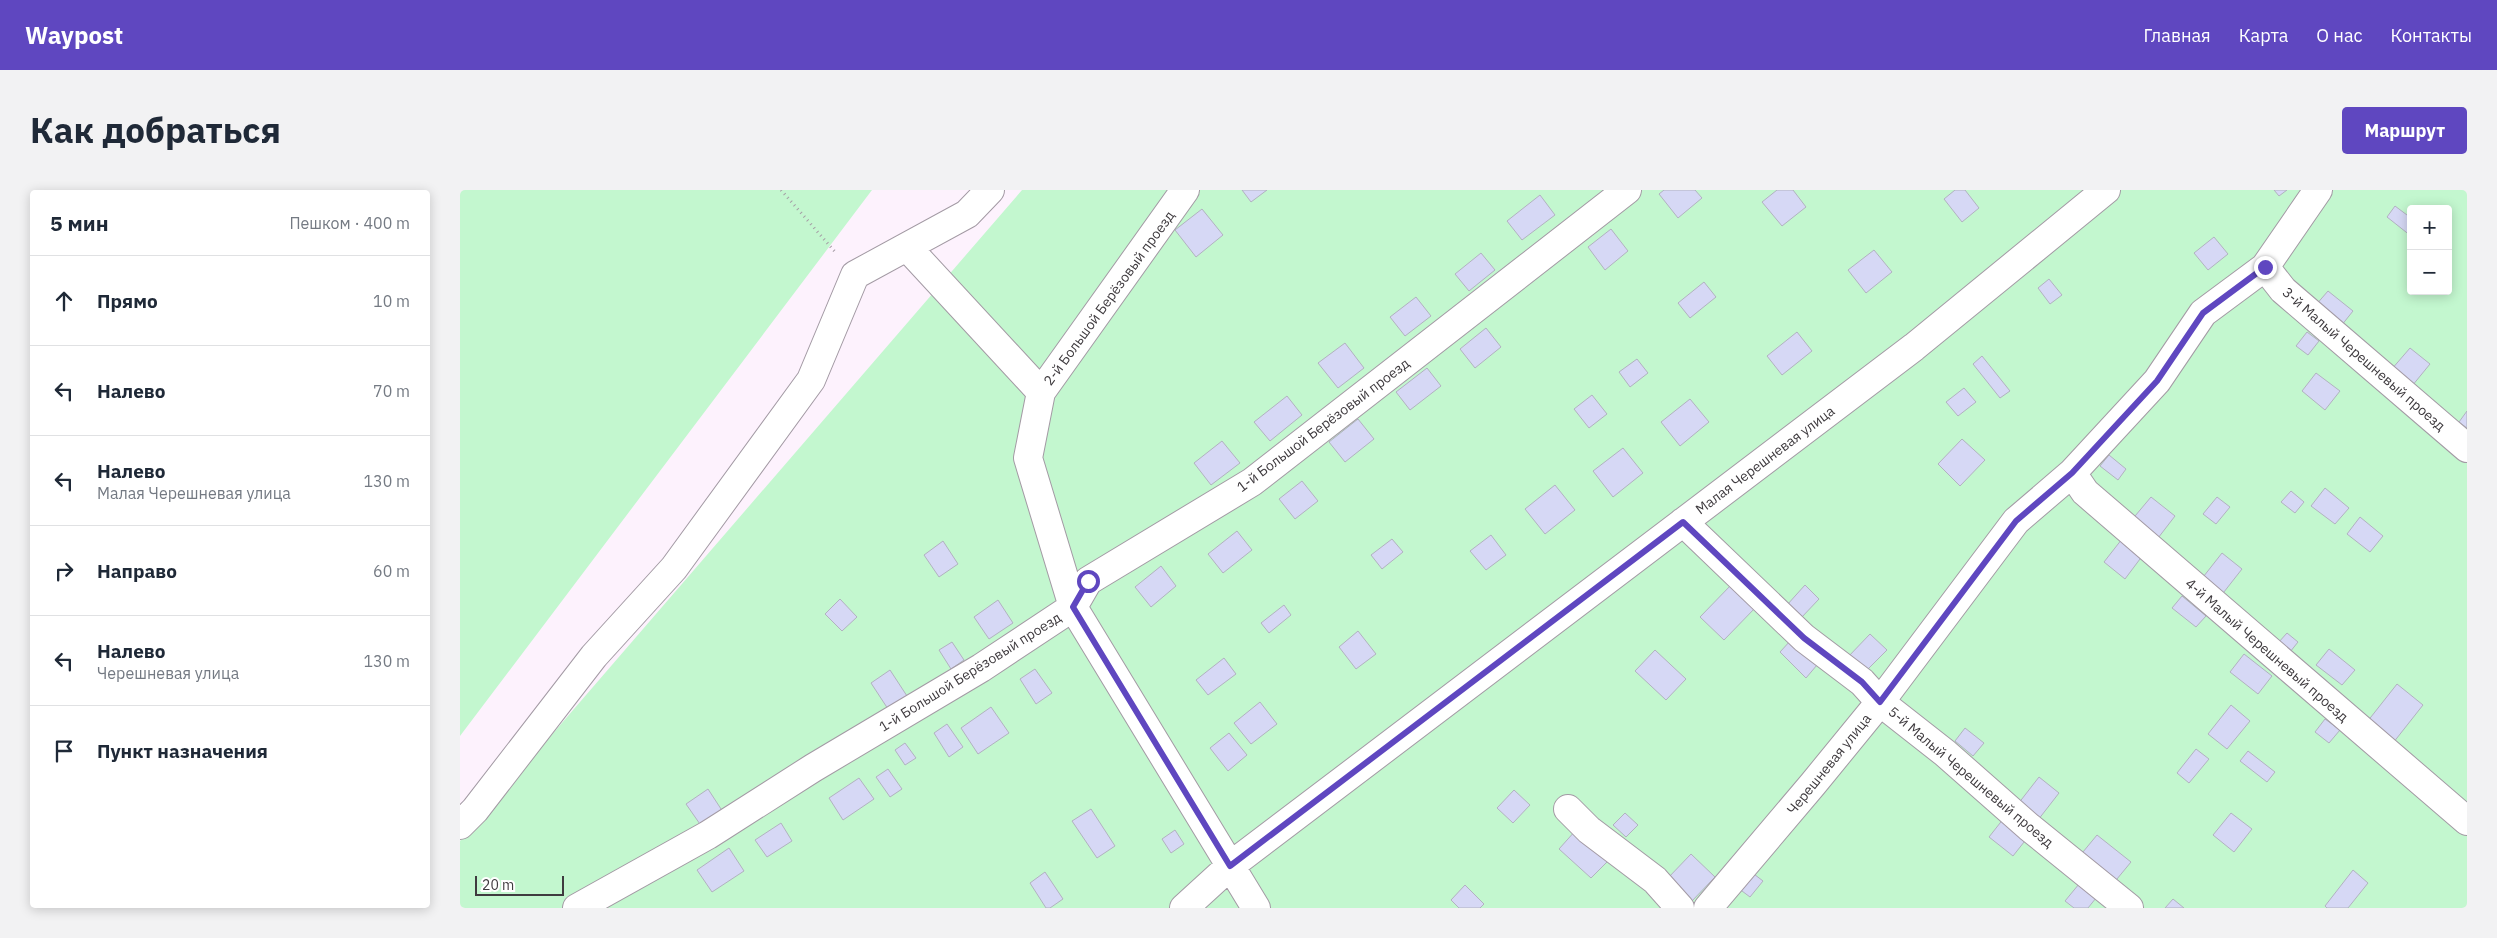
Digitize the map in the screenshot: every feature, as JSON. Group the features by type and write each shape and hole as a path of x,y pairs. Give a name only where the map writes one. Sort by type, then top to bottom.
{"lane":[{"path":"460,825 475,810 594,656 674,568 811,380 855,275 967,214 990,190"},
{"name":"2-й Большой Берёзовый проезд","path":"1185,190 1041,392 1028,458 1073,607 1256,908"},
{"name":"1-й Большой Берёзовый проезд","path":"577,908 708,835 813,768 981,668 1073,607 1088,581 1252,482 1627,190"},
{"name":"Малая Черешневая улица","path":"1184,908 1230,866 1914,347 2106,190"},
{"name":"Черешневая улица","path":"1708,908 1880,702 2016,521 2072,473 2157,381 2203,313 2265,267 2318,190"},
{"path":"906,247 1041,392"},
{"name":"3-й Малый Черешневый проезд","path":"2265,267 2283,290 2467,448"},
{"name":"4-й Малый Черешневый проезд","path":"2072,473 2085,492 2467,821"},
{"name":"5-й Малый Черешневый проезд","path":"1683,522 1804,638 1862,682 1880,702 1945,753 2029,827 2129,908"},
{"path":"1568,809 1590,830 1654,880 1680,908"}],"path":[{"path":"781,190 855,275"}],"green space":[{"path":"460,190 872,190 460,736"},
{"path":"1022,190 2467,190 2467,908 460,908 460,841"}],"building":[{"path":"1242,190 1267,190 1251,202"},
{"path":"1664,190 1695,190 1702,198 1678,218 1659,194"},
{"path":"1777,190 1793,190 1806,207 1782,226 1762,202"},
{"path":"1955,190 1965,190 1979,208 1962,222 1944,199"},
{"path":"2274,190 2287,190 2279,196"},
{"path":"1540,195 1555,215 1522,240 1507,221"},
{"path":"2395,206 2407,215 2407,233 2387,217"},
{"path":"1202,209 1223,235 1196,257 1175,230"},
{"path":"1611,229 1628,251 1605,270 1588,247"},
{"path":"2214,237 2228,254 2208,270 2194,253"},
{"path":"1874,250 1892,272 1866,293 1848,270"},
{"path":"1481,253 1495,270 1469,291 1455,274"},
{"path":"2049,279 2062,295 2050,304 2038,288"},
{"path":"1704,282 1716,297 1690,318 1678,303"},
{"path":"2328,291 2353,311 2341,326 2315,306"},
{"path":"1416,297 1431,316 1405,336 1390,317"},
{"path":"1486,328 1501,347 1475,368 1460,349"},
{"path":"1797,332 1812,351 1782,375 1767,356"},
{"path":"2307,332 2319,341 2308,355 2296,346"},
{"path":"1345,343 1364,368 1338,388 1318,363"},
{"path":"2410,348 2430,364 2412,386 2391,370"},
{"path":"1982,356 2010,391 2000,398 1973,364"},
{"path":"1637,359 1648,373 1630,387 1619,372"},
{"path":"1427,368 1441,386 1410,410 1396,392"},
{"path":"2316,373 2340,391 2325,410 2302,391"},
{"path":"1964,388 1976,402 1958,416 1946,402"},
{"path":"1592,395 1607,414 1589,428 1574,409"},
{"path":"1287,396 1302,415 1270,441 1254,422"},
{"path":"1690,399 1709,422 1680,446 1661,422"},
{"path":"2467,411 2467,428 2459,422"},
{"path":"1358,419 1374,439 1345,462 1329,442"},
{"path":"1962,439 1985,460 1960,486 1938,464"},
{"path":"1222,441 1240,463 1211,485 1194,463"},
{"path":"1623,448 1643,473 1613,497 1593,471"},
{"path":"2109,455 2126,469 2118,480 2100,466"},
{"path":"1302,481 1318,501 1295,519 1279,499"},
{"path":"1555,485 1575,510 1545,534 1525,509"},
{"path":"2325,488 2349,508 2335,524 2311,506"},
{"path":"2291,491 2304,502 2295,513 2281,502"},
{"path":"2151,497 2175,516 2155,542 2130,522"},
{"path":"2217,497 2230,507 2216,524 2203,514"},
{"path":"2360,517 2383,536 2370,552 2347,534"},
{"path":"1237,531 1252,550 1223,573 1208,554"},
{"path":"1491,535 1506,555 1486,570 1470,551"},
{"path":"1392,539 1403,552 1382,569 1371,555"},
{"path":"2122,539 2143,555 2125,579 2104,562"},
{"path":"943,541 958,564 939,577 924,555"},
{"path":"2222,553 2242,569 2220,597 2200,581"},
{"path":"1161,566 1176,586 1151,607 1135,587"},
{"path":"1732,584 1756,607 1724,640 1700,617"},
{"path":"1805,585 1819,599 1801,618 1787,605"},
{"path":"2182,596 2206,616 2196,627 2172,608"},
{"path":"840,599 857,617 842,631 825,614"},
{"path":"998,600 1013,623 989,639 974,617"},
{"path":"1284,605 1291,615 1269,633 1261,623"},
{"path":"1358,631 1376,654 1356,669 1339,647"},
{"path":"2287,633 2298,642 2290,652 2278,643"},
{"path":"1870,634 1887,650 1864,673 1847,658"},
{"path":"1791,640 1817,665 1806,678 1780,652"},
{"path":"952,642 964,660 951,669 939,650"},
{"path":"2329,649 2355,670 2342,685 2316,665"},
{"path":"1655,650 1686,679 1666,700 1635,671"},
{"path":"2244,654 2272,676 2258,694 2230,672"},
{"path":"1224,658 1236,674 1208,695 1196,680"},
{"path":"1035,669 1052,693 1036,704 1020,679"},
{"path":"890,670 907,696 888,709 871,683"},
{"path":"2397,684 2423,705 2393,743 2367,722"},
{"path":"1260,702 1277,724 1251,744 1234,723"},
{"path":"2231,705 2250,721 2227,749 2208,734"},
{"path":"991,707 1009,733 978,754 961,728"},
{"path":"2325,719 2340,730 2329,743 2315,732"},
{"path":"947,724 963,747 949,757 934,733"},
{"path":"1965,728 1984,743 1973,756 1955,741"},
{"path":"1229,733 1247,755 1228,771 1210,748"},
{"path":"905,743 916,758 905,765 895,750"},
{"path":"2196,749 2209,759 2189,783 2177,773"},
{"path":"2248,751 2275,772 2267,782 2240,761"},
{"path":"888,769 902,789 890,797 876,777"},
{"path":"2039,777 2059,793 2038,820 2018,804"},
{"path":"859,778 874,799 843,820 829,798"},
{"path":"708,789 723,812 702,827 686,804"},
{"path":"1514,790 1530,805 1513,823 1497,808"},
{"path":"1091,809 1115,846 1097,858 1072,821"},
{"path":"1625,813 1638,825 1626,837 1613,825"},
{"path":"2231,813 2252,829 2234,852 2213,835"},
{"path":"2004,818 2028,837 2013,856 1989,837"},
{"path":"781,823 792,841 767,857 755,840"},
{"path":"1175,830 1184,844 1171,853 1162,839"},
{"path":"1576,830 1608,861 1591,878 1559,849"},
{"path":"2097,835 2131,862 2112,885 2078,858"},
{"path":"729,848 744,871 712,892 697,870"},
{"path":"1691,854 1715,877 1691,902 1667,879"},
{"path":"2353,870 2368,883 2348,908 2327,908 2325,906"},
{"path":"1750,871 1763,881 1750,897 1738,888"},
{"path":"1045,872 1063,899 1050,908 1046,908 1030,883"},
{"path":"2079,884 2096,898 2088,908 2074,908 2065,901"},
{"path":"1465,885 1484,904 1480,908 1459,908 1451,900"},
{"path":"2173,899 2184,908 2165,908"}],"route":[{"path":"1088,581 1073,607 1230,866 1683,522 1804,638 1862,682 1880,702 2016,521 2072,473 2157,381 2203,313 2265,267"}]}
